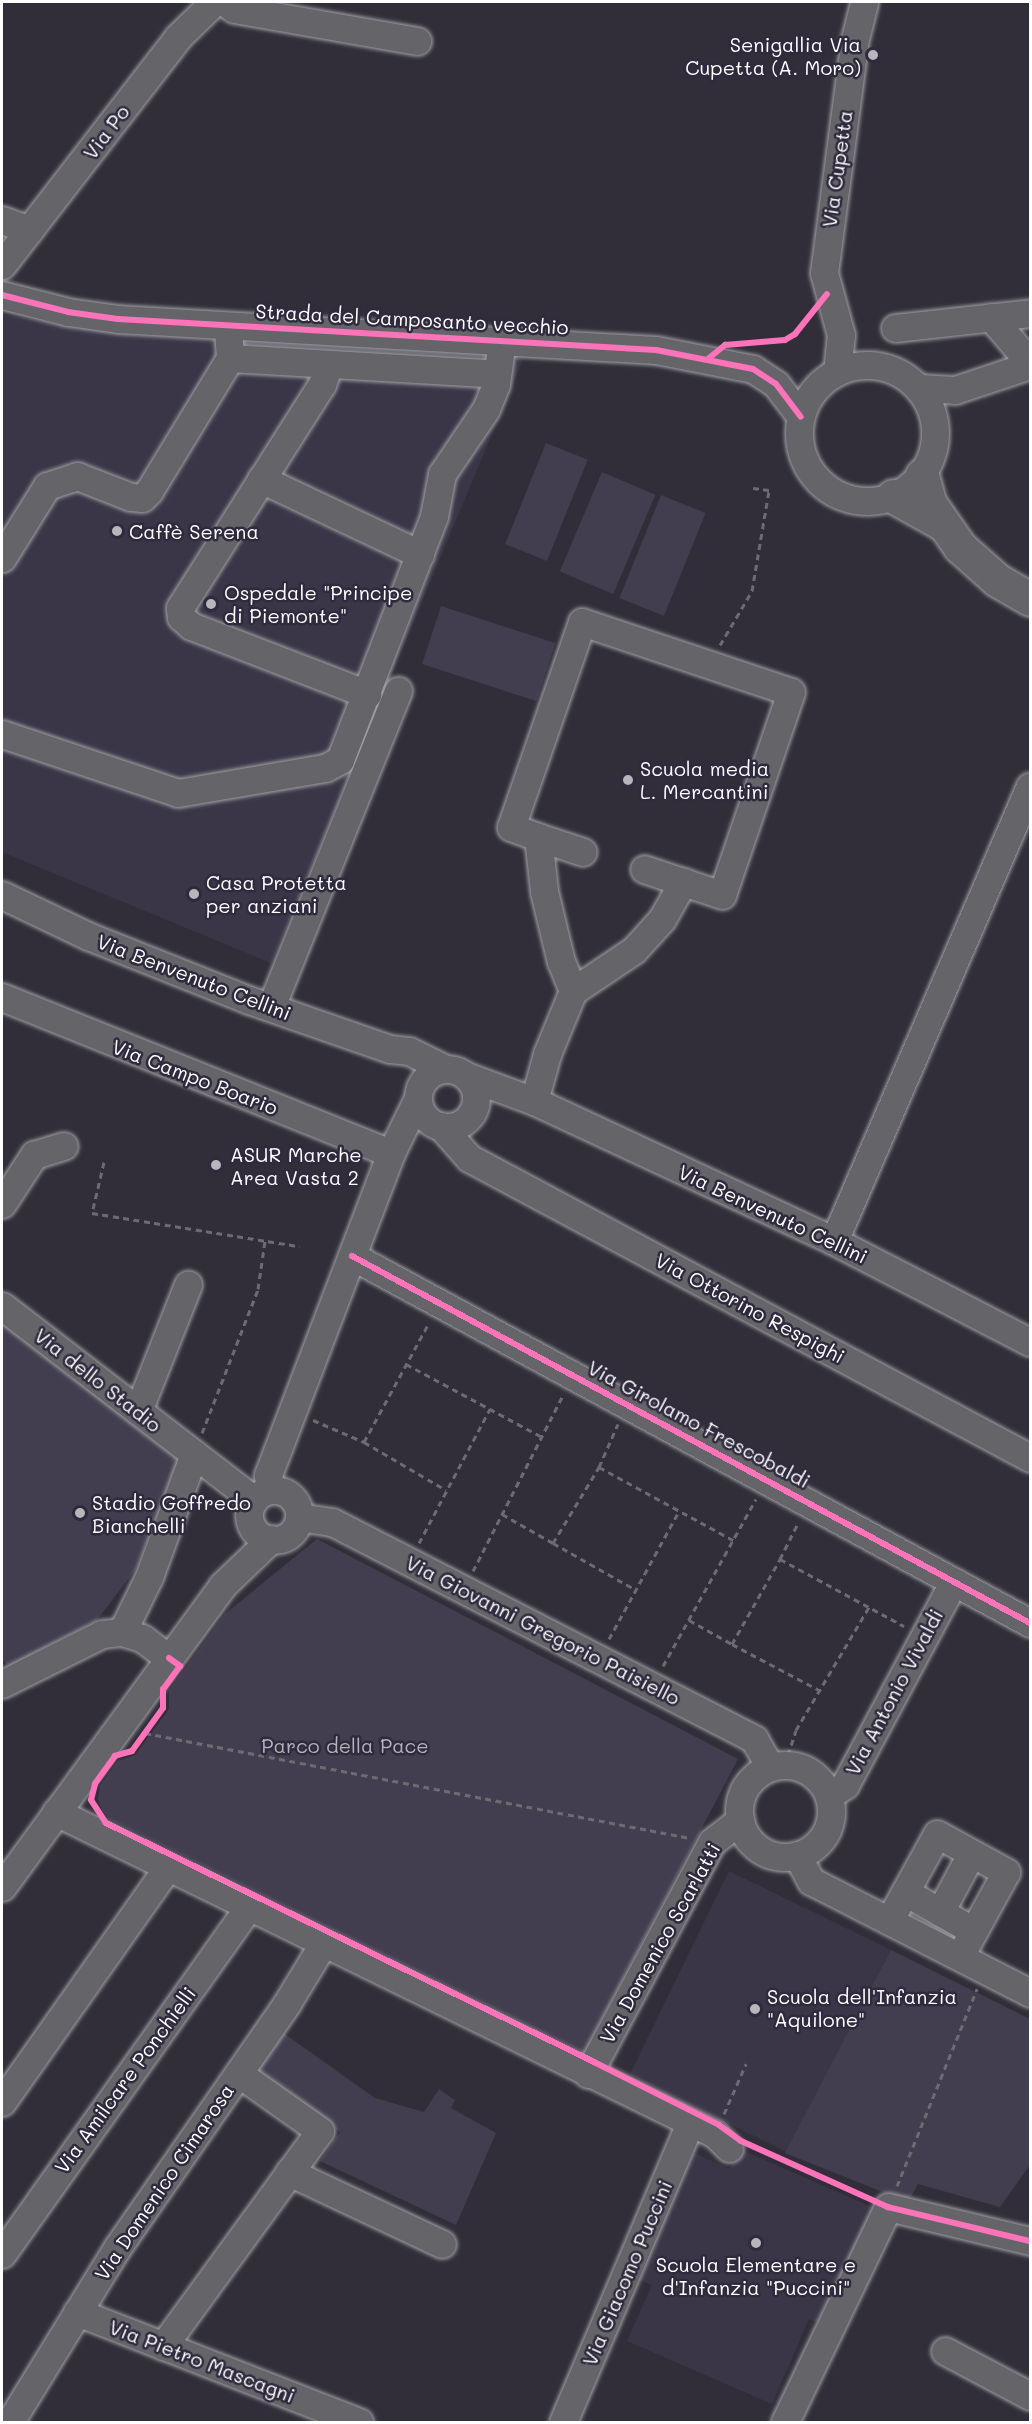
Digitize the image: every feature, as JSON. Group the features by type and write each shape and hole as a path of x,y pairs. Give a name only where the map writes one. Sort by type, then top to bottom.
{"main road":[{"path":"921,475 941,523 980,567 1030,599"},
{"path":"893,496 941,523"}],"street":[{"name":"Via Po","path":"2,265 178,37 213,2"},
{"path":"225,2 234,9 417,41"},
{"name":"Via Cupetta","path":"837,372 841,335 824,273 855,39 864,2"},
{"path":"2,220 29,230"},
{"name":"Strada del Camposanto vecchio","path":"2,295 68,312 228,326 656,350 709,358 753,369 776,384 801,417"},
{"path":"896,328 1030,312"},
{"path":"919,388 955,390 1030,364 991,317"},
{"path":"2,558 12,531 47,486 65,478 87,478 131,497 142,498 230,358 228,326"},
{"name":"Via Cupetta","path":"841,335 867,364"},
{"path":"2,734 167,790 189,792 325,768 340,760 434,516 442,474 486,409 497,374 502,341"},
{"path":"230,358 328,367 497,374"},
{"path":"867,364 896,371 919,388 935,420 931,458 921,475 893,496 856,500 822,484 802,454 801,417 814,390 837,372 867,364"},
{"path":"328,367 322,384 180,608 181,617 191,626 367,694"},
{"name":"Strada del Camposanto vecchio","path":"776,384 814,390"},
{"path":"935,420 974,385"},
{"path":"261,479 420,554"},
{"path":"583,852 511,827 582,622 791,692 722,896 644,868"},
{"path":"271,1007 398,691"},
{"path":"834,1242 1030,786"},
{"path":"538,837 544,891 561,962 573,991"},
{"path":"2,1887 222,1586 262,1514 268,1475 396,1145 433,1112 435,1071 523,1098 547,1054 573,991 634,950 662,919 683,882"},
{"name":"Via Benvenuto Cellini","path":"2,895 88,936 271,1007 390,1049 410,1051 462,1081"},
{"name":"Via Campo Boario","path":"2,998 396,1145"},
{"name":"Via Benvenuto Cellini","path":"390,1049 433,1112"},
{"path":"433,1112 470,1115 462,1081"},
{"name":"Via Benvenuto Cellini","path":"523,1098 834,1242 1030,1342"},
{"name":"Via Ottorino Respighi","path":"433,1112 469,1158 1030,1458"},
{"path":"5,1192 34,1155 64,1146"},
{"name":"Via Girolamo Frescobaldi","path":"352,1256 1030,1623"},
{"path":"138,1411 188,1286"},
{"name":"Via dello Stadio","path":"2,1306 194,1454 262,1514 291,1496 299,1517"},
{"path":"122,1632 149,1577 194,1454"},
{"path":"262,1514 286,1536 299,1517"},
{"name":"Via Giovanni Gregorio Paisiello","path":"299,1517 332,1522 754,1739 777,1766"},
{"name":"Via Antonio Vivaldi","path":"829,1795 845,1785 953,1583"},
{"path":"3,1681 102,1634 122,1632 142,1638 169,1658"},
{"path":"777,1766 811,1773 829,1795 829,1825 811,1849 796,1856 782,1857 755,1846 740,1820 742,1794 753,1778 777,1766"},
{"path":"56,1812 690,2122 722,2141"},
{"name":"Via Domenico Scarlatti","path":"588,2074 712,1842 740,1820"},
{"path":"889,1921 937,1834 1006,1872 960,1956"},
{"path":"940,1912 971,1854"},
{"path":"796,1856 811,1881 1030,1993"},
{"path":"2,2102 167,1868"},
{"path":"905,1892 974,1931"},
{"name":"Via Amilcare Ponchielli","path":"2,2254 249,1907"},
{"name":"Via Domenico Cimarosa","path":"10,2422 117,2248 238,2073 323,1944"},
{"path":"163,2346 320,2131 238,2073"},
{"name":"Via Giacomo Puccini","path":"563,2422 690,2122"},
{"path":"289,2172 442,2244"},
{"path":"785,2422 888,2207 1030,2241"},
{"name":"Via Pietro Mascagni","path":"77,2312 359,2422"},
{"path":"945,2351 1030,2396"}],"path":[{"path":"709,665 753,591 769,490 753,488"},
{"path":"104,1162 92,1213 299,1246"},
{"path":"194,1454 258,1289 265,1241"},
{"path":"364,1442 440,1304"},
{"path":"406,1364 542,1437"},
{"path":"464,1589 573,1375"},
{"path":"553,1543 598,1467 627,1404"},
{"path":"410,1562 490,1409"},
{"path":"292,1411 364,1442 446,1490"},
{"path":"598,1467 733,1540"},
{"path":"652,1686 767,1479"},
{"path":"732,1644 780,1559 808,1502"},
{"path":"598,1659 679,1511"},
{"path":"502,1514 636,1590"},
{"path":"780,1559 924,1636"},
{"path":"777,1766 868,1606"},
{"path":"689,1620 821,1691"},
{"path":"138,1742 151,1725"},
{"path":"145,1733 712,1842"},
{"path":"888,2207 985,1969"},
{"path":"722,2141 746,2064"}],"shaded area":[{"name":"Ospedale \"Principe di Piemonte\"","path":"2,315 115,332 525,355 271,963 2,852"},
{"name":"Scuola dell'Infanzia \"Aquilone\"","path":"729,1871 891,1950 791,2154 629,2075"},
{"name":"Scuola Elementare e d'Infanzia \"Puccini\"","path":"739,2149 874,2208 823,2325 809,2319 772,2404 627,2341 652,2285 638,2279 694,2153 730,2169"}],"green space":[{"path":"546,443 588,460 547,561 505,544"},
{"path":"602,472 655,495 613,594 560,571"},
{"path":"661,495 706,513 664,616 619,598"},
{"path":"441,606 555,643 536,701 422,664"},
{"name":"Stadio Goffredo Bianchelli","path":"2,1319 180,1457 136,1569 97,1620 9,1666 2,1660"},
{"name":"Parco della Pace","path":"317,1539 738,1759 584,2052 109,1819 102,1811 98,1799 100,1786 118,1761 135,1755 169,1709 169,1691 225,1614"},
{"path":"891,1950 1030,2019 1030,2165 1000,2207 918,2184 908,2202 785,2153"},
{"path":"279,2030 375,2098 424,2112 439,2089 455,2100 451,2108 496,2133 456,2225 320,2161 340,2132 252,2069"}],"cycle path":[{"path":"709,358 725,345 785,340 795,334 827,294"},
{"path":"2,295 68,312 118,319 656,350 753,369 776,384 801,417"},
{"path":"352,1256 1030,1623"},
{"path":"169,1658 180,1666 163,1689 163,1708 132,1751 115,1756 95,1784 91,1800 106,1823 594,2062 719,2125 741,2141 888,2207 1030,2241"}],"place":[{"name":"Senigallia Via Cupetta (A. Moro)","path":"873,55"},
{"name":"Caffè Serena","path":"117,531"},
{"name":"Ospedale \"Principe di Piemonte\"","path":"211,604"},
{"name":"Scuola media L. Mercantini","path":"628,780"},
{"name":"Casa Protetta per anziani","path":"194,894"},
{"name":"ASUR Marche Area Vasta 2","path":"216,1165"},
{"name":"Stadio Goffredo Bianchelli","path":"80,1513"},
{"name":"Scuola dell'Infanzia \"Aquilone\"","path":"755,2009"},
{"name":"Scuola Elementare e d'Infanzia \"Puccini\"","path":"756,2243"}]}
